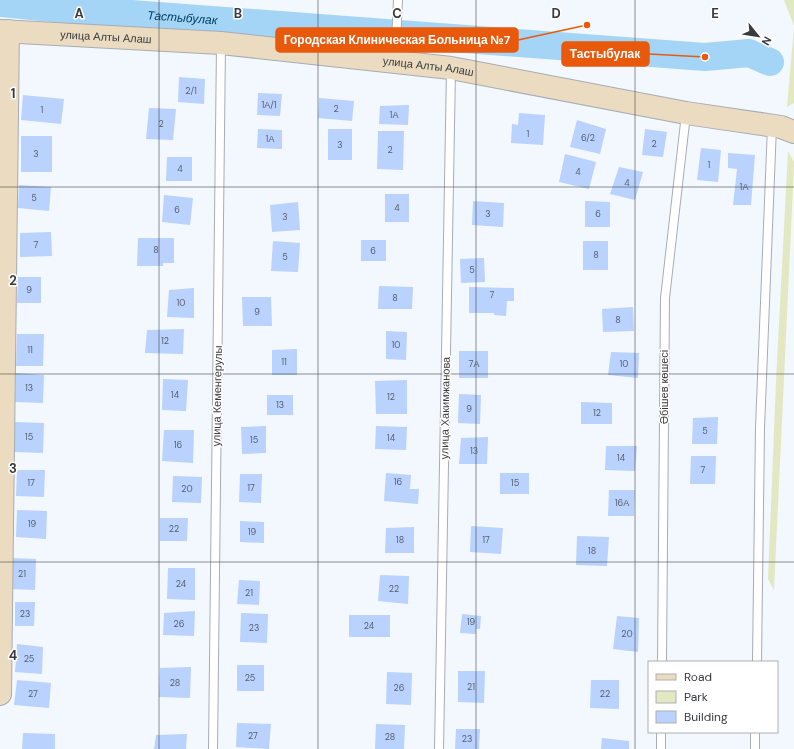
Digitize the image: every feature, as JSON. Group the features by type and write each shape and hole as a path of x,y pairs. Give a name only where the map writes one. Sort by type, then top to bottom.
{"street":[{"name":"улица Алты Алаш","path":"4,31 394,52 451,68 686,113 785,126"},
{"path":"0,694 4,31"}],"lane":[{"path":"394,52 398,24 398,0"},
{"name":"улица Кеменгерулы","path":"213,749 221,43"},
{"name":"улица Хакимжанова","path":"440,749 451,68"},
{"name":"Әбішев көшесі","path":"662,661 665,298 686,113"},
{"path":"757,661 760,428 785,126"},
{"path":"661,733 661,749"},
{"path":"755,733 755,749"}],"green space":[{"path":"784,0 794,0 794,26"},
{"path":"794,27 794,103 787,107"},
{"path":"788,151 794,162 794,167 774,590 768,579 776,381"}],"building":[{"path":"179,77 205,79 204,104 178,102"},
{"path":"258,93 282,94 280,116 257,115"},
{"path":"23,95 64,99 61,124 21,120"},
{"path":"319,98 354,101 352,121 318,118"},
{"path":"409,105 408,125 379,124 380,106"},
{"path":"149,108 176,109 173,140 146,139"},
{"path":"519,113 545,115 543,145 511,143 512,124 518,125"},
{"path":"577,120 606,129 600,154 570,147"},
{"path":"258,129 282,130 282,149 257,148"},
{"path":"328,129 352,129 352,160 328,160"},
{"path":"645,129 667,132 663,157 642,155"},
{"path":"378,131 404,131 403,170 377,169"},
{"path":"21,136 52,136 52,172 21,172"},
{"path":"701,148 721,150 718,182 697,180"},
{"path":"728,153 755,155 751,205 733,205 737,169 728,168"},
{"path":"565,154 596,162 589,189 559,182"},
{"path":"167,157 192,157 192,181 166,181"},
{"path":"619,167 643,172 635,200 610,194"},
{"path":"19,185 51,187 49,211 18,208"},
{"path":"385,194 409,194 409,222 385,222"},
{"path":"164,195 193,198 190,225 162,222"},
{"path":"473,201 504,203 503,227 472,225"},
{"path":"585,201 610,202 610,227 585,227"},
{"path":"298,202 300,230 272,232 270,205"},
{"path":"51,232 52,256 20,257 20,233"},
{"path":"138,238 174,238 174,263 163,263 163,266 137,266"},
{"path":"361,240 386,240 386,261 361,261"},
{"path":"273,241 300,243 298,272 271,271"},
{"path":"583,241 608,241 608,270 583,270"},
{"path":"484,258 485,282 461,283 460,259"},
{"path":"18,277 41,277 41,303 17,303"},
{"path":"379,286 413,287 412,309 378,309"},
{"path":"469,287 514,288 514,301 507,301 506,316 494,315 494,313 469,313"},
{"path":"194,288 194,318 167,317 169,290"},
{"path":"242,297 271,297 272,326 243,326"},
{"path":"633,307 634,331 603,332 602,309"},
{"path":"184,329 183,354 145,353 147,330"},
{"path":"386,331 407,332 406,360 386,359"},
{"path":"17,334 44,334 43,366 16,366"},
{"path":"297,349 297,375 272,375 272,350"},
{"path":"459,351 488,351 488,378 459,378"},
{"path":"611,352 639,353 638,378 608,375"},
{"path":"16,373 44,375 43,403 15,402"},
{"path":"163,379 188,380 186,411 162,410"},
{"path":"407,380 407,414 376,414 375,381"},
{"path":"459,394 481,395 480,424 458,423"},
{"path":"267,395 293,395 293,415 267,415"},
{"path":"581,402 612,403 612,424 581,424"},
{"path":"718,417 717,444 692,444 693,418"},
{"path":"15,422 44,423 43,453 14,452"},
{"path":"266,426 266,453 242,454 241,427"},
{"path":"376,426 407,427 406,450 375,449"},
{"path":"164,430 194,430 193,463 162,461"},
{"path":"488,437 487,464 459,464 461,438"},
{"path":"606,446 637,446 635,471 605,470"},
{"path":"691,456 716,456 715,484 690,484"},
{"path":"17,470 45,470 44,497 16,496"},
{"path":"386,473 411,475 410,489 419,489 418,504 384,501"},
{"path":"500,473 529,473 529,494 500,494"},
{"path":"240,474 262,474 261,503 239,502"},
{"path":"173,476 202,477 201,503 172,502"},
{"path":"609,490 635,490 634,516 608,516"},
{"path":"17,510 47,511 46,539 16,537"},
{"path":"160,518 188,518 187,541 160,541"},
{"path":"240,521 264,522 264,543 240,542"},
{"path":"471,526 503,528 501,554 470,552"},
{"path":"414,527 414,553 385,553 386,528"},
{"path":"577,536 609,537 607,566 576,565"},
{"path":"10,558 36,559 35,590 9,589"},
{"path":"168,568 195,568 195,600 167,599"},
{"path":"380,575 409,576 408,604 378,601"},
{"path":"239,580 260,581 259,605 237,604"},
{"path":"15,602 35,602 34,626 15,626"},
{"path":"195,611 194,636 163,635 164,613"},
{"path":"241,613 268,614 267,643 240,642"},
{"path":"462,614 481,616 480,629 476,629 476,634 460,633"},
{"path":"349,615 390,615 390,637 349,637"},
{"path":"617,616 639,618 638,652 613,649"},
{"path":"17,644 43,647 42,674 15,672"},
{"path":"237,665 264,665 264,691 237,691"},
{"path":"191,667 190,698 159,697 160,668"},
{"path":"458,671 485,671 484,703 458,702"},
{"path":"387,672 412,673 411,705 386,704"},
{"path":"17,680 51,683 49,708 14,705"},
{"path":"591,680 619,680 619,709 590,708"},
{"path":"237,723 271,724 269,749 236,747"},
{"path":"376,724 405,725 404,749 375,749"},
{"path":"456,729 480,729 479,749 455,749"},
{"path":"23,733 55,734 55,749 22,749"},
{"path":"187,734 186,749 154,749 156,735"},
{"path":"602,738 629,741 629,749 601,749"}],"waterway":[{"name":"Тастыбулак","path":"0,3 705,57 749,53 770,62"}],"place":[{"name":"Городская Клиническая Больница №7","path":"587,25"},
{"name":"Тастыбулак","path":"705,57"}]}
